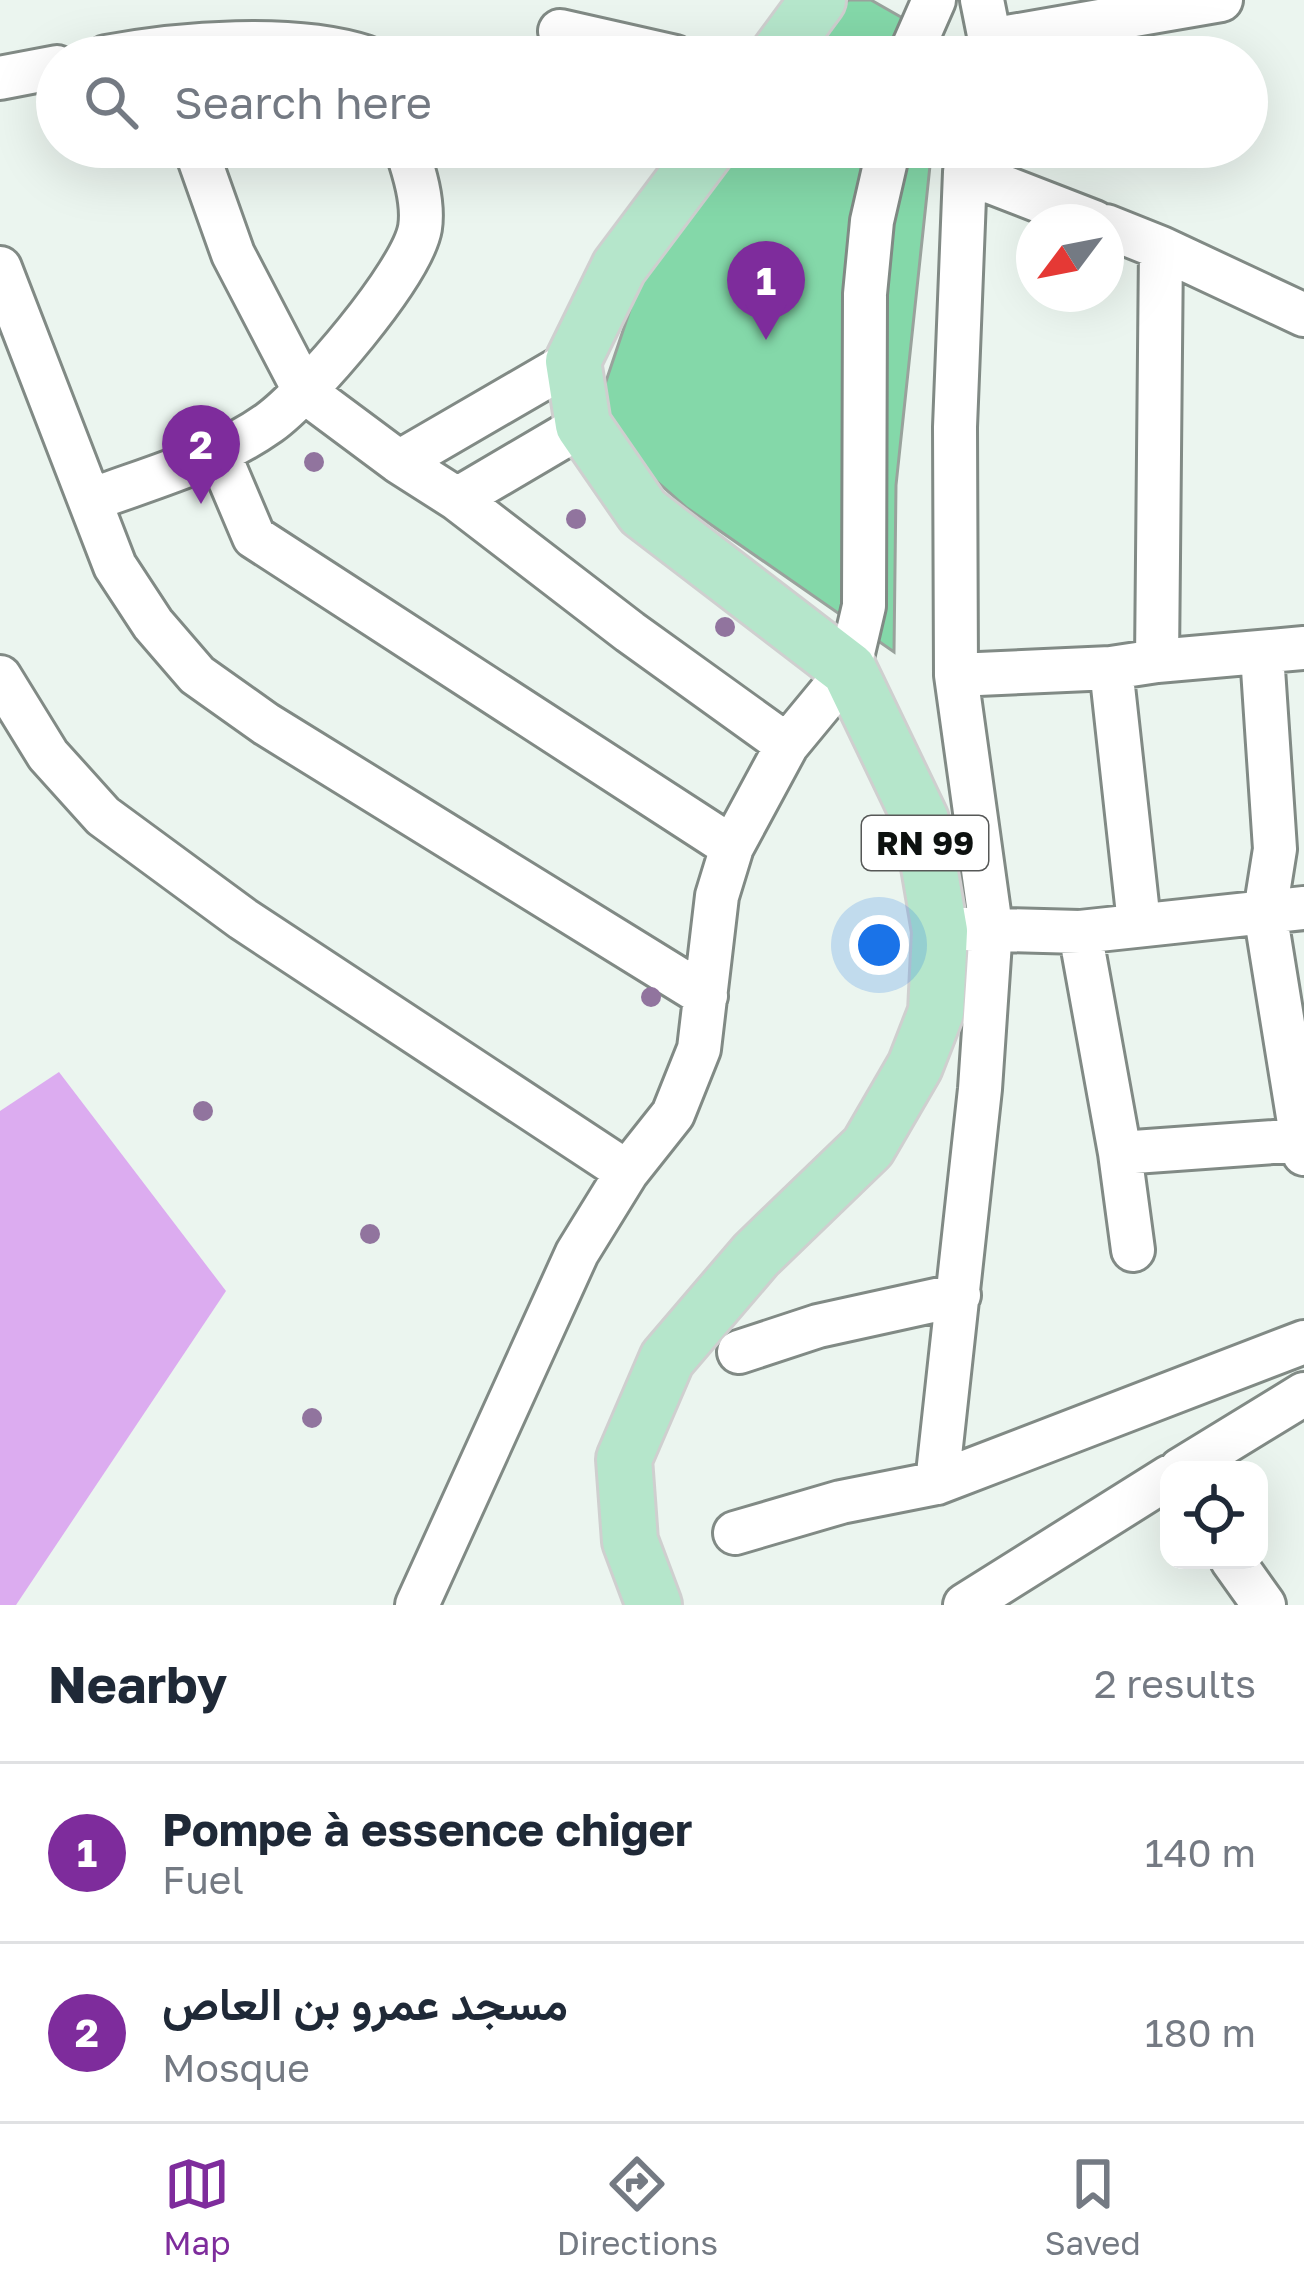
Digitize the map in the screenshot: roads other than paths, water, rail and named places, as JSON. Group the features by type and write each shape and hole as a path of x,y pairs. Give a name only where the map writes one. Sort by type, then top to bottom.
{"main road":[{"path":"791,36 818,0"},
{"path":"573,361 619,267 694,168"},
{"name":"RN 99","path":"573,361 583,425 643,512 849,670 921,820 965,929 915,1066 868,1147 756,1255 667,1359 624,1460 630,1541 655,1605"}],"street":[{"path":"918,36 934,0"},
{"path":"986,32 1221,0"},
{"path":"560,31 582,36"},
{"path":"0,78 36,71"},
{"path":"202,168 233,254 305,392 458,499 787,745"},
{"path":"91,500 218,452 268,424 305,392 414,253 421,223 413,168"},
{"path":"417,1605 577,1253 627,1172 673,1114 699,1049 717,896 732,847 787,745 849,670 864,606 865,294 872,221 884,168"},
{"path":"937,1483 980,1089 965,929 956,675 955,427 968,168"},
{"path":"986,168 1058,204"},
{"path":"1124,233 1304,315"},
{"path":"1157,661 1161,248"},
{"path":"0,268 115,566 153,625 197,675 284,736 706,996"},
{"path":"399,462 573,361"},
{"path":"458,499 583,425"},
{"path":"218,452 254,537 732,847"},
{"path":"956,675 1111,668 1304,648"},
{"path":"1120,1153 1303,1147 1284,910 1274,849 1262,654"},
{"path":"1111,668 1139,923"},
{"path":"0,677 48,755 103,816 262,932 627,1172"},
{"path":"965,929 1080,932 1284,910"},
{"path":"1080,932 1133,1250"},
{"path":"739,1352 818,1326 959,1294"},
{"path":"735,1533 841,1502 937,1483 1304,1342"},
{"path":"1195,1461 1304,1394"},
{"path":"981,1600 1160,1483"},
{"path":"1238,1569 1264,1605"}],"place":[{"name":"Pompe à essence chiger","path":"766,340"},
{"name":"مسجد عمرو بن العاص","path":"201,504"}]}
